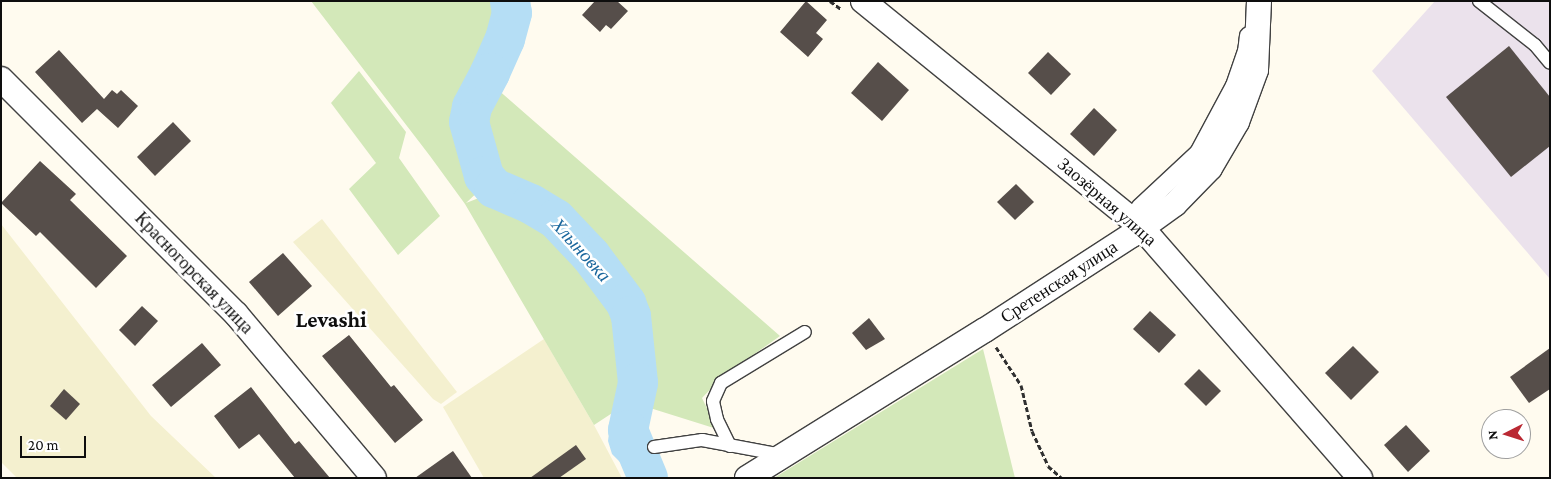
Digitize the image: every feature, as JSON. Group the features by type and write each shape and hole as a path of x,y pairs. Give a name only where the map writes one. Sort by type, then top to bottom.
{"street":[{"name":"Заозёрная улица","path":"863,1 1141,218 1360,478"},
{"path":"1141,218 1200,153 1235,86 1247,52 1250,24 1247,1"},
{"name":"Сретенская улица","path":"747,478 985,330 1141,218 1175,204 1210,168 1238,122 1256,70 1259,1"},
{"name":"Красногорская улица","path":"1,79 236,314 374,478"}],"lane":[{"path":"1479,1 1535,44 1550,63"},
{"path":"730,446 717,419 713,401 721,383 805,332"},
{"path":"654,447 702,440 784,456"}],"path":[{"path":"985,330 1022,385 1032,431 1048,466 1062,478"}],"shaded area":[{"path":"1435,1 1550,1 1550,279 1372,71"},
{"path":"322,219 457,392 441,404 433,399 293,242"},
{"path":"1,224 151,416 216,478 17,478 1,462"},
{"path":"544,339 594,425 622,478 484,478 443,407"}],"green space":[{"path":"311,1 499,1 503,7 455,118 483,187 466,203 484,196 536,213 568,235 615,300 629,330 627,380 629,402 594,425 465,204"},
{"path":"359,71 406,132 399,158 440,216 398,255 349,189 376,163 331,103"},
{"path":"496,88 780,336 722,377 702,398 717,429 650,408 633,299 560,211 498,181 483,108"},
{"path":"983,349 1015,478 774,478"}],"water":[{"path":"632,416 639,447 647,463 648,478 633,478 633,467 621,463 612,454 608,441 609,433 616,426 622,425 622,417"}],"building":[{"path":"595,1 617,1 628,11 611,29 606,25 600,32 582,15"},
{"path":"806,1 827,20 816,33 823,39 808,57 780,32"},
{"path":"1509,46 1550,97 1550,146 1511,177 1446,97"},
{"path":"59,50 104,99 112,90 117,94 121,90 138,106 118,128 97,109 82,123 35,72"},
{"path":"1048,52 1071,74 1051,95 1028,73"},
{"path":"878,62 909,90 882,121 851,93"},
{"path":"1094,108 1117,130 1094,156 1070,134"},
{"path":"173,122 191,141 155,176 137,157"},
{"path":"40,161 76,194 70,200 127,256 96,288 40,232 36,236 1,203"},
{"path":"1016,184 1034,202 1015,220 997,202"},
{"path":"283,253 312,286 278,316 249,282"},
{"path":"142,306 158,321 135,346 119,330"},
{"path":"1150,311 1176,335 1159,353 1133,329"},
{"path":"869,318 885,339 866,350 852,333"},
{"path":"349,335 391,387 394,385 423,420 395,443 322,356"},
{"path":"202,343 221,365 171,407 152,385"},
{"path":"1353,346 1379,372 1351,400 1325,373"},
{"path":"1550,348 1550,389 1529,403 1510,377"},
{"path":"1199,369 1221,391 1206,406 1184,384"},
{"path":"251,387 295,444 299,441 330,478 295,478 259,434 239,449 214,416"},
{"path":"64,389 80,404 66,420 50,406"},
{"path":"1406,425 1430,451 1408,472 1384,445"},
{"path":"576,445 586,459 559,478 530,478"},
{"path":"453,451 472,478 415,478"}],"waterway":[{"name":"Хлыновка","path":"510,1 512,13 505,39 472,107 469,122 484,176 494,188 531,204 556,219 591,256 626,303 631,316 638,383 628,430 648,478"}],"district":[{"name":"Levashi","path":"331,320"}]}
